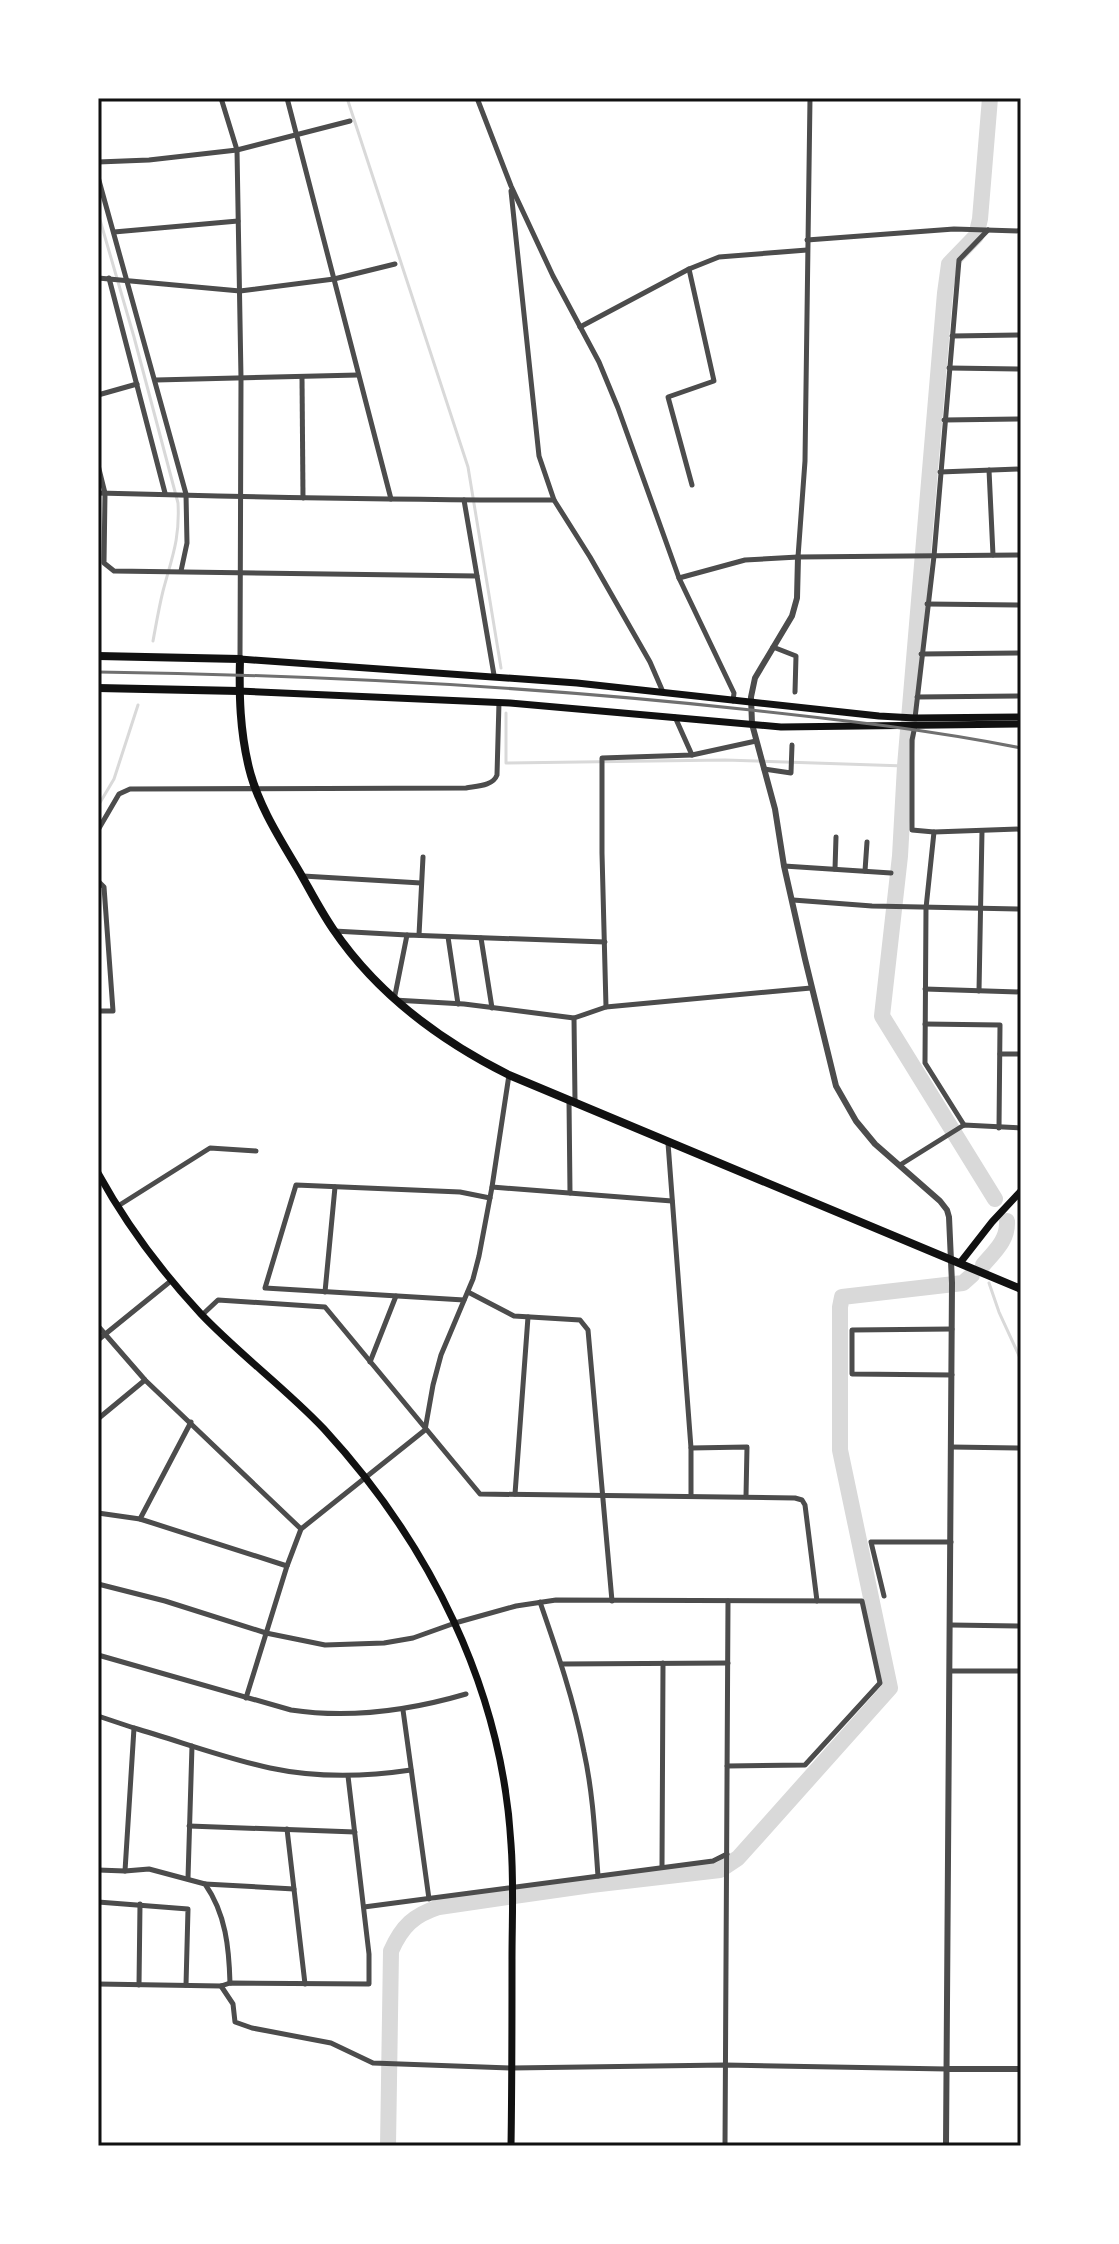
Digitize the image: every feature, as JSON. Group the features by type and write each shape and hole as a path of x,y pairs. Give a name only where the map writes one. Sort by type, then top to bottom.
{"main road":[{"path":"98,656 240,659 494,675 904,722"},
{"path":"240,659 242,737 255,788 277,835 334,931 362,967 394,1000 453,1044 509,1075 1021,1289"},
{"path":"98,688 499,702 788,727 904,722 1021,724"},
{"path":"915,722 1021,717"},
{"path":"98,1173 140,1241 202,1315 322,1428 365,1477 421,1557 455,1623 495,1735 511,1843 511,2146"},
{"path":"955,1262 1021,1191"}],"street":[{"path":"221,98 237,150 242,497 240,659"},
{"path":"287,98 391,499"},
{"path":"477,98 511,186 553,276 599,362 679,578 734,693 733,701"},
{"path":"810,98 805,461 797,598 792,616 755,678 752,724 775,809 784,866 836,1086 856,1121 875,1144 940,1201 949,1217 955,1262 946,2146"},
{"path":"98,162 237,150 350,121"},
{"path":"98,177 186,494 187,543 181,571"},
{"path":"511,186 539,456 554,500 650,662 664,693"},
{"path":"114,232 238,221"},
{"path":"807,240 954,229 1021,231"},
{"path":"988,230 959,260 934,556 912,740 912,830 1021,829"},
{"path":"580,327 689,269 719,257 807,250"},
{"path":"98,278 240,291 334,279 395,264"},
{"path":"689,269 714,381 668,397 692,485"},
{"path":"109,278 165,493"},
{"path":"952,336 1021,335"},
{"path":"949,368 1021,369"},
{"path":"156,380 358,375"},
{"path":"302,377 303,498"},
{"path":"98,395 137,384"},
{"path":"944,420 1021,419"},
{"path":"98,465 104,563 114,571 477,576"},
{"path":"940,472 1021,469"},
{"path":"989,470 993,555"},
{"path":"102,493 554,500"},
{"path":"464,500 494,675"},
{"path":"679,578 745,560 1021,555"},
{"path":"927,604 1021,605"},
{"path":"773,647 796,656 795,692"},
{"path":"921,654 1021,653"},
{"path":"917,697 1021,696"},
{"path":"98,830 119,794 130,789 466,788 489,783 496,779 497,772 499,702"},
{"path":"675,717 692,755"},
{"path":"606,1007 602,758 692,755 756,741"},
{"path":"763,769 791,773 792,745"},
{"path":"979,991 982,831"},
{"path":"934,832 926,908 925,1063 961,1127"},
{"path":"835,869 836,837"},
{"path":"865,871 867,842"},
{"path":"419,935 423,857"},
{"path":"784,866 891,873"},
{"path":"302,876 421,883"},
{"path":"98,881 104,887 113,1011 98,1011"},
{"path":"793,900 890,907 1021,909"},
{"path":"334,931 605,942"},
{"path":"407,935 394,1000 574,1018 606,1007 811,988"},
{"path":"448,937 458,1004"},
{"path":"481,938 492,1008"},
{"path":"925,989 1021,992"},
{"path":"570,1193 574,1018"},
{"path":"925,1024 1000,1025 999,1128"},
{"path":"1000,1054 1021,1054"},
{"path":"246,1698 301,1529 425,1430 441,1355 473,1279 492,1187 509,1075"},
{"path":"900,1165 961,1127 1021,1128"},
{"path":"668,1142 691,1448 691,1495"},
{"path":"117,1206 210,1148 256,1151"},
{"path":"464,1300 265,1288 296,1185 460,1192 490,1198"},
{"path":"325,1292 335,1187"},
{"path":"492,1187 672,1201"},
{"path":"98,1340 172,1280"},
{"path":"468,1292 514,1316 580,1320 588,1330 612,1601"},
{"path":"370,1362 396,1296"},
{"path":"202,1315 218,1300 325,1307 480,1494 746,1496 802,1500 817,1601"},
{"path":"515,1494 528,1317"},
{"path":"98,1326 145,1380 301,1529"},
{"path":"952,1329 852,1330 852,1374 952,1375"},
{"path":"98,1422 145,1380"},
{"path":"140,1519 191,1422"},
{"path":"691,1448 747,1447 746,1496"},
{"path":"951,1447 1021,1448"},
{"path":"98,1513 140,1519 287,1566"},
{"path":"884,1596 871,1542 951,1542"},
{"path":"98,1584 165,1601 266,1633 325,1645 361,1645 413,1638 455,1623 540,1602 862,1601 880,1683 805,1765 727,1766"},
{"path":"725,2146 728,1601"},
{"path":"540,1602 562,1664 585,1754 598,1876"},
{"path":"951,1625 1021,1626"},
{"path":"98,1655 291,1710 323,1714 403,1710 466,1694"},
{"path":"662,1867 663,1663"},
{"path":"562,1664 728,1663"},
{"path":"950,1671 1021,1671"},
{"path":"403,1710 429,1899"},
{"path":"98,1716 270,1768 348,1776 411,1770"},
{"path":"125,1871 134,1728"},
{"path":"188,1878 192,1746"},
{"path":"98,1984 369,1984 369,1954 348,1776"},
{"path":"189,1826 355,1832"},
{"path":"287,1829 305,1984"},
{"path":"364,1907 713,1861 727,1854"},
{"path":"98,1870 149,1869 205,1884 294,1889"},
{"path":"205,1884 216,1900 226,1931 230,1983"},
{"path":"98,1902 188,1909 186,1985"},
{"path":"139,1985 140,1904"},
{"path":"221,1986 233,2004 235,2022 331,2043 373,2063 512,2068 725,2065 1021,2069"}],"waterway":[{"path":"347,98 468,467 501,668"},
{"path":"990,98 980,219 976,236 949,264 945,293 900,856 882,1016 995,1199"},
{"path":"98,213 178,503 177,538 153,641"},
{"path":"98,806 114,779 138,705"},
{"path":"506,713 506,763 725,760 905,766"},
{"path":"983,1265 1003,1240 1007,1221"},
{"path":"388,2146 391,1951 410,1923 439,1907 720,1870 738,1858 890,1688 840,1450 840,1307 842,1297 963,1283 972,1275"},
{"path":"989,1283 1021,1360"}],"railway":[{"path":"98,672 343,679 588,694 853,722 1021,748"}]}
